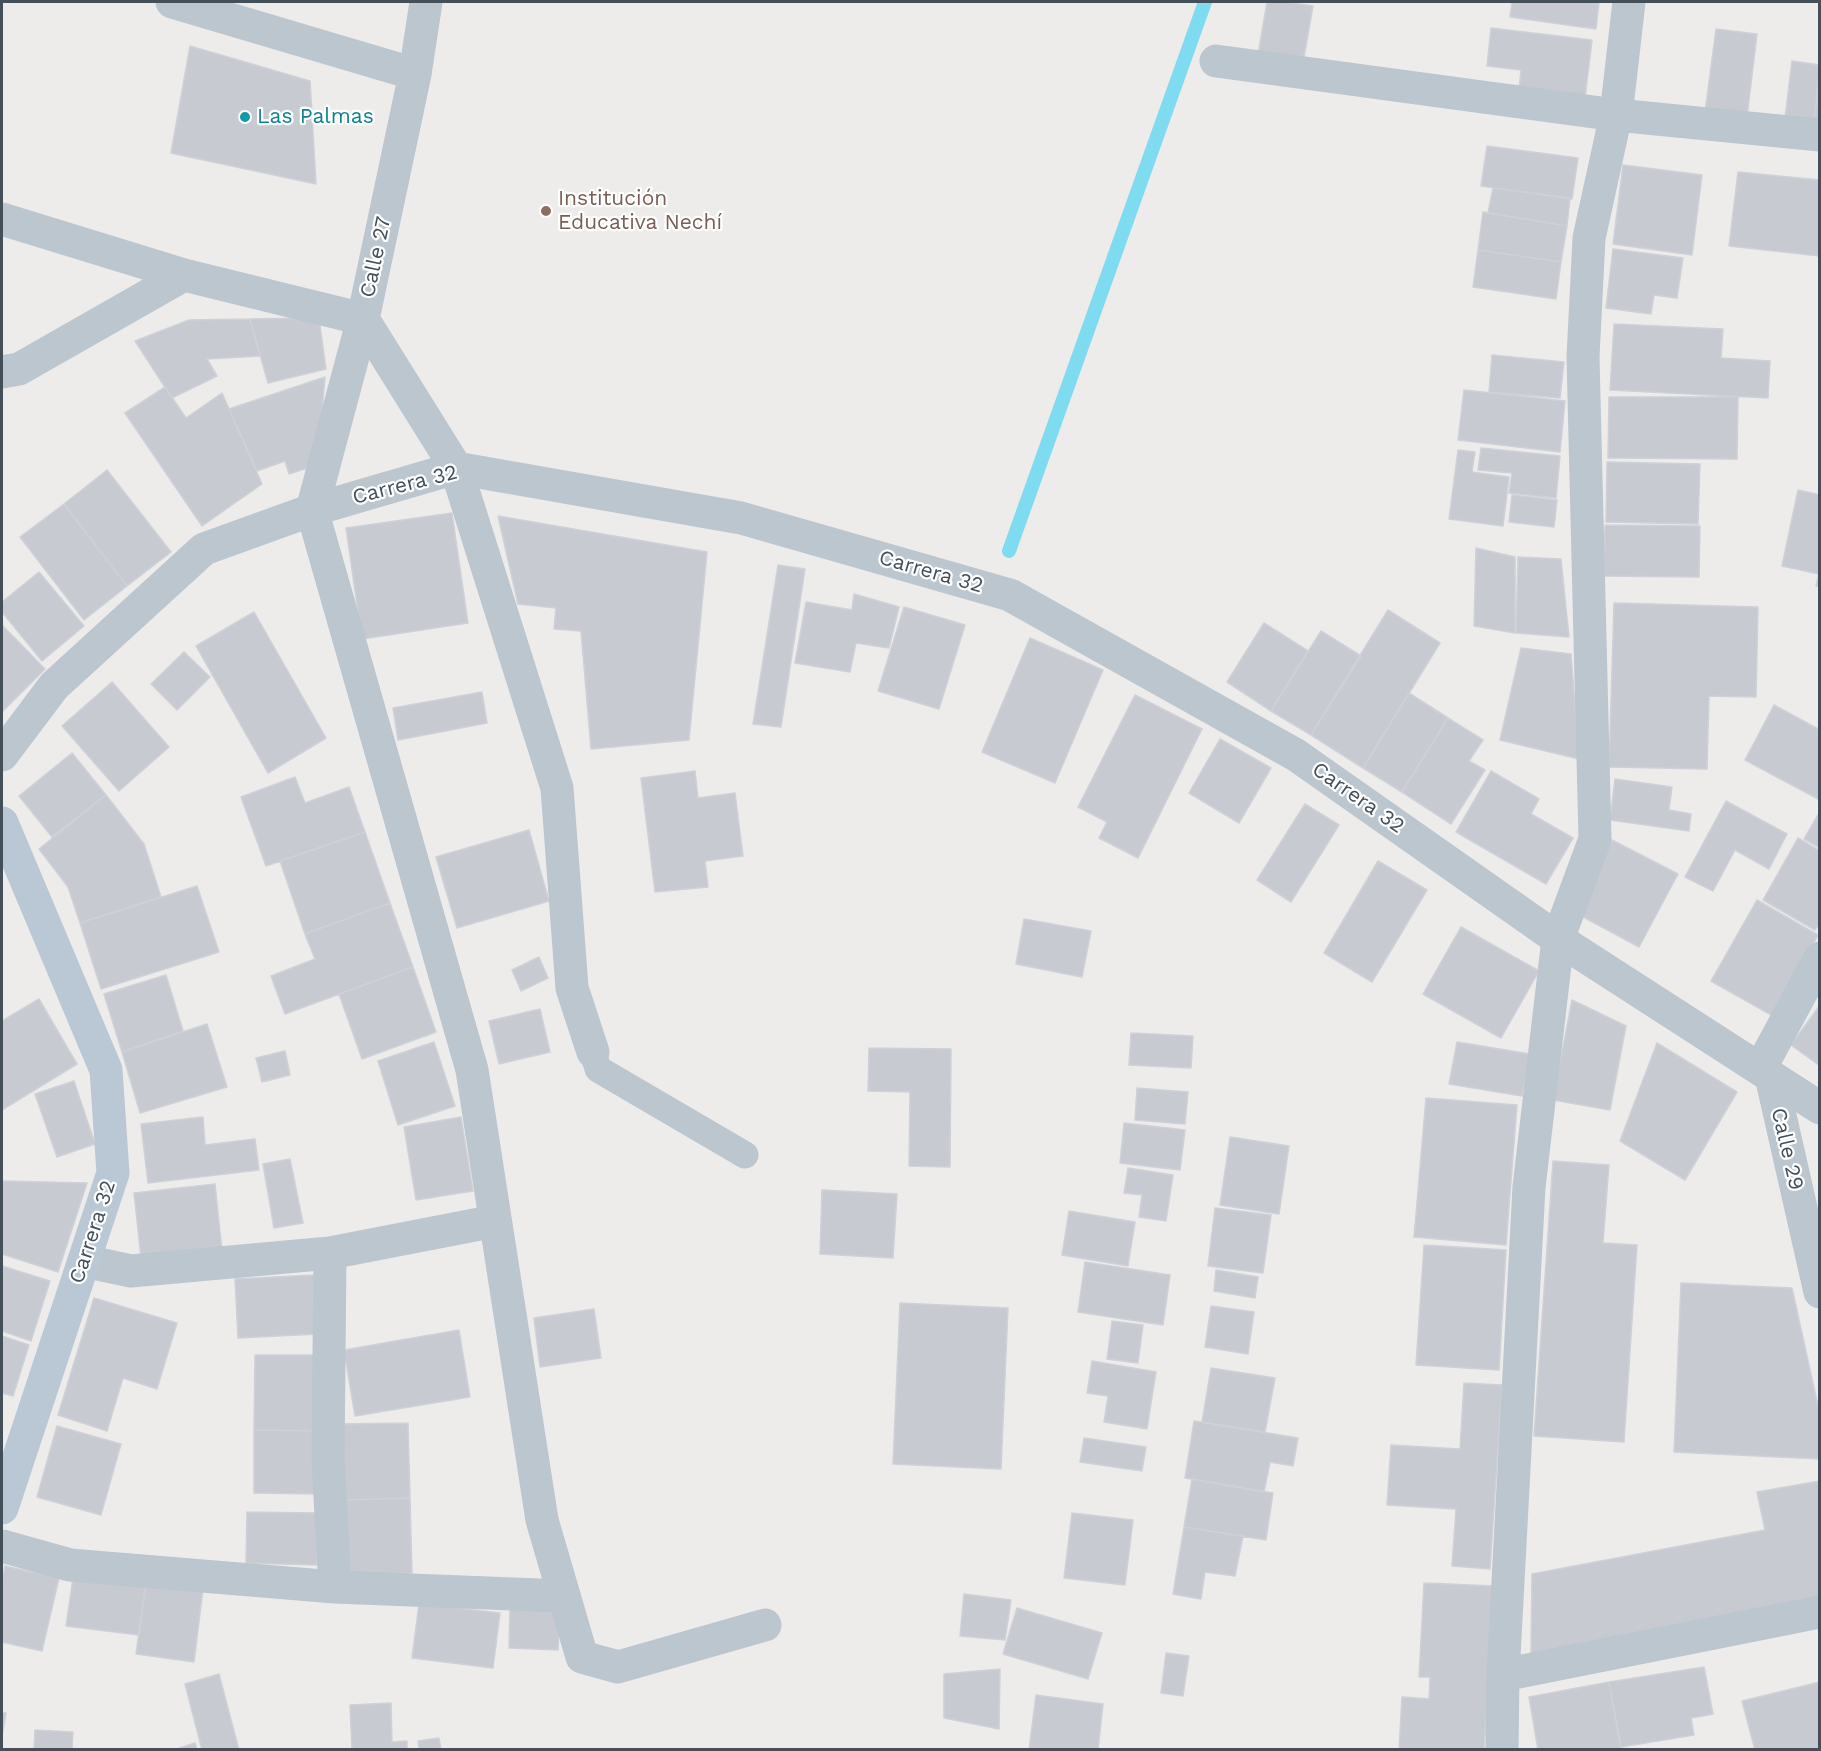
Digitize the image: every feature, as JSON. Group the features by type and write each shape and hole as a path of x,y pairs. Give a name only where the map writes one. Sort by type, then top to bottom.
{"main road":[{"name":"Carrera 32","path":"2,823 106,1070 113,1173 2,1508"}],"street":[{"path":"172,2 415,74"},
{"name":"Calle 27","path":"312,510 363,319 415,74 426,2"},
{"path":"1502,1749 1503,1675 1529,1187 1558,939 1595,839 1583,357 1589,238 1616,115 1629,2"},
{"path":"1216,62 1616,115 1820,135"},
{"path":"2,219 184,275 363,319 456,468 557,788 572,988 593,1052"},
{"path":"2,372 19,369 184,275"},
{"name":"Carrera 32","path":"2,755 54,686 204,549 312,510 456,468 741,518 1011,595 1296,755 1558,939 1820,1108"},
{"path":"312,510 472,1070 542,1520 582,1657 618,1667 765,1625"},
{"path":"1765,1073 1820,958"},
{"name":"Calle 29","path":"1765,1073 1820,1293"},
{"path":"84,1261 131,1271 330,1253 495,1221"},
{"path":"330,1253 328,1460 335,1587"},
{"path":"2,1546 70,1565 335,1587 564,1596"},
{"path":"1503,1675 1820,1612"}],"lane":[{"path":"593,1052 598,1069 745,1155"}],"building":[{"path":"1267,2 1313,6 1303,63 1258,55"},
{"path":"1512,2 1599,2 1596,29 1510,17"},
{"path":"1491,28 1592,40 1585,98 1519,90 1521,70 1487,66"},
{"path":"1716,29 1757,34 1747,117 1705,112"},
{"name":"Las Palmas","path":"190,46 310,81 316,184 171,153"},
{"path":"1792,61 1820,65 1814,122 1785,118"},
{"path":"1820,79 1820,123 1814,122"},
{"path":"1487,146 1578,158 1572,199 1481,186"},
{"path":"1623,165 1702,175 1692,255 1613,244"},
{"path":"1738,172 1820,180 1820,256 1729,246"},
{"path":"1493,188 1570,198 1567,226 1488,213"},
{"path":"1483,212 1567,226 1561,262 1478,250"},
{"path":"1613,249 1683,258 1677,298 1654,295 1651,314 1606,308"},
{"path":"1478,250 1561,262 1556,299 1473,287"},
{"path":"319,318 326,369 268,383 250,319"},
{"path":"250,319 260,356 207,359 217,376 172,398 135,341 189,320"},
{"path":"1614,324 1723,329 1721,358 1770,361 1768,398 1610,390"},
{"path":"1492,355 1564,362 1560,398 1489,392"},
{"path":"325,377 317,465 289,474 285,461 257,471 229,409"},
{"path":"165,387 186,418 222,393 262,484 202,526 125,413"},
{"path":"1464,390 1565,401 1560,452 1458,440"},
{"path":"1609,397 1738,397 1737,459 1608,458"},
{"path":"1481,448 1560,456 1556,498 1509,493 1512,473 1478,470"},
{"path":"1458,450 1475,452 1472,472 1509,477 1503,526 1449,519"},
{"path":"1607,462 1700,464 1698,524 1606,522"},
{"path":"107,470 171,552 127,586 64,504"},
{"path":"1798,490 1820,495 1820,587 1816,586 1819,574 1782,566"},
{"path":"1512,495 1557,500 1554,527 1509,522"},
{"path":"64,504 127,586 84,620 20,537"},
{"path":"452,513 468,623 362,639 346,528"},
{"path":"498,516 707,552 689,740 591,749 581,631 554,629 556,608 518,604"},
{"path":"1605,525 1700,526 1699,577 1604,576"},
{"path":"1476,548 1515,557 1515,633 1474,626"},
{"path":"1518,557 1561,559 1569,637 1516,633"},
{"path":"778,565 805,569 781,727 753,724"},
{"path":"39,572 84,626 42,661 2,612 2,602"},
{"path":"854,594 899,607 889,648 856,643 850,672 795,663 806,602 852,610"},
{"path":"1614,603 1758,607 1756,697 1709,696 1707,769 1609,767"},
{"path":"904,607 965,625 939,709 878,691"},
{"path":"1388,610 1440,643 1363,768 1311,735"},
{"path":"254,612 326,738 268,773 196,646"},
{"path":"1264,623 1308,651 1271,711 1227,682"},
{"path":"2,625 45,669 2,712"},
{"path":"1321,631 1361,656 1311,735 1271,711"},
{"path":"1030,638 1103,670 1055,783 982,752"},
{"path":"1521,648 1571,654 1579,759 1500,740"},
{"path":"184,652 210,677 177,710 151,684"},
{"path":"112,682 169,747 119,791 62,726"},
{"path":"482,692 487,723 398,740 393,708"},
{"path":"1409,693 1448,718 1402,792 1363,768"},
{"path":"1135,695 1202,729 1138,858 1099,838 1107,822 1078,807"},
{"path":"1774,705 1820,730 1820,800 1745,760"},
{"path":"1448,718 1483,740 1469,761 1485,770 1451,824 1402,792"},
{"path":"1220,739 1271,768 1239,823 1189,793"},
{"path":"72,753 106,795 52,837 19,796"},
{"path":"695,771 698,798 735,793 743,856 705,861 708,887 655,892 641,778"},
{"path":"1491,771 1539,799 1531,814 1573,838 1546,884 1456,832"},
{"path":"295,777 305,803 349,787 365,832 266,866 241,797"},
{"path":"1615,779 1672,787 1669,810 1691,814 1689,831 1610,820"},
{"path":"106,795 144,844 161,897 80,923 68,887 39,849"},
{"path":"1726,801 1787,834 1769,869 1735,850 1713,891 1685,877"},
{"path":"1305,804 1339,825 1291,902 1257,880"},
{"path":"1820,811 1820,848 1804,839"},
{"path":"529,830 549,901 457,928 436,857"},
{"path":"365,832 390,903 305,934 280,861"},
{"path":"1798,838 1820,851 1820,922 1815,930 1763,900"},
{"path":"1612,840 1678,874 1639,947 1574,912"},
{"path":"1378,861 1427,890 1372,982 1324,953"},
{"path":"197,886 219,952 101,989 80,923"},
{"path":"1757,900 1818,935 1773,1016 1711,981"},
{"path":"390,903 413,967 285,1014 271,976 315,959 305,934"},
{"path":"1024,919 1091,931 1082,977 1016,964"},
{"path":"1461,927 1539,971 1501,1038 1423,994"},
{"path":"539,957 548,978 521,991 512,970"},
{"path":"413,967 436,1032 362,1059 339,994"},
{"path":"166,975 183,1031 122,1052 104,994"},
{"path":"39,999 77,1064 2,1110 2,1021"},
{"path":"1572,1000 1626,1026 1610,1110 1553,1100"},
{"path":"1820,1005 1820,1066 1791,1045"},
{"path":"540,1009 550,1052 499,1064 489,1021"},
{"path":"207,1024 227,1087 140,1113 122,1052"},
{"path":"1131,1033 1193,1036 1191,1068 1129,1065"},
{"path":"434,1042 455,1106 398,1125 378,1061"},
{"path":"1457,1042 1530,1054 1522,1096 1449,1084"},
{"path":"1657,1043 1737,1092 1685,1180 1620,1141"},
{"path":"869,1048 951,1049 950,1167 909,1166 910,1092 868,1091"},
{"path":"285,1051 290,1075 262,1082 256,1058"},
{"path":"74,1081 95,1144 57,1157 35,1094"},
{"path":"1137,1088 1188,1092 1185,1124 1135,1120"},
{"path":"1426,1098 1517,1105 1506,1245 1414,1237"},
{"path":"203,1117 205,1145 255,1139 259,1170 148,1183 141,1124"},
{"path":"461,1117 473,1191 416,1200 404,1127"},
{"path":"1124,1123 1185,1130 1180,1170 1120,1163"},
{"path":"1230,1137 1289,1146 1279,1214 1220,1205"},
{"path":"290,1159 303,1223 274,1228 263,1164"},
{"path":"1553,1161 1609,1165 1603,1243 1637,1245 1624,1442 1534,1436"},
{"path":"1128,1168 1173,1175 1166,1221 1139,1217 1142,1195 1124,1193"},
{"path":"2,1181 87,1183 58,1272 2,1254"},
{"path":"215,1184 222,1251 141,1258 134,1193"},
{"path":"822,1190 897,1194 893,1258 820,1254"},
{"path":"1215,1208 1271,1215 1263,1273 1208,1266"},
{"path":"1069,1211 1135,1222 1128,1266 1062,1255"},
{"path":"1424,1245 1506,1250 1499,1370 1416,1365"},
{"path":"1085,1262 1170,1275 1163,1325 1078,1312"},
{"path":"2,1266 50,1281 31,1341 2,1331"},
{"path":"1216,1270 1258,1277 1255,1298 1214,1291"},
{"path":"316,1275 318,1334 238,1338 235,1279"},
{"path":"1681,1283 1792,1288 1820,1415 1820,1459 1674,1452"},
{"path":"94,1298 177,1323 157,1389 123,1378 107,1431 58,1415"},
{"path":"900,1303 1008,1308 1001,1469 893,1464"},
{"path":"1211,1306 1254,1312 1248,1354 1205,1347"},
{"path":"594,1309 601,1358 540,1367 534,1318"},
{"path":"1112,1321 1143,1325 1138,1363 1107,1359"},
{"path":"459,1330 470,1397 355,1416 344,1350"},
{"path":"2,1336 29,1345 13,1396 2,1393"},
{"path":"255,1355 317,1355 316,1431 254,1430"},
{"path":"1092,1361 1156,1372 1147,1429 1104,1422 1108,1396 1087,1393"},
{"path":"1211,1368 1275,1378 1265,1432 1202,1422"},
{"path":"1464,1383 1502,1385 1490,1569 1452,1566 1456,1509 1387,1505 1391,1445 1460,1449"},
{"path":"1194,1421 1298,1438 1293,1466 1270,1462 1264,1492 1185,1478"},
{"path":"408,1423 410,1498 341,1500 339,1424"},
{"path":"57,1426 121,1444 101,1515 37,1497"},
{"path":"254,1430 316,1431 315,1494 254,1493"},
{"path":"1084,1438 1146,1447 1142,1471 1080,1462"},
{"path":"1192,1479 1273,1493 1266,1540 1184,1527"},
{"path":"1820,1481 1820,1601 1531,1659 1532,1574 1765,1530 1757,1492"},
{"path":"410,1498 412,1573 343,1575 341,1500"},
{"path":"247,1512 318,1513 317,1565 246,1563"},
{"path":"1072,1513 1133,1520 1125,1585 1064,1578"},
{"path":"1184,1527 1243,1536 1235,1576 1205,1572 1201,1599 1173,1594"},
{"path":"5,1566 59,1578 42,1651 2,1642 2,1583"},
{"path":"74,1571 146,1581 139,1635 66,1626"},
{"path":"146,1581 203,1589 194,1662 136,1654"},
{"path":"1424,1583 1494,1586 1484,1750 1399,1750 1402,1697 1429,1699 1430,1677 1419,1677"},
{"path":"964,1594 1011,1600 1005,1640 960,1636"},
{"path":"419,1604 500,1613 493,1668 412,1658"},
{"path":"510,1606 560,1609 558,1650 509,1648"},
{"path":"1017,1608 1102,1633 1088,1679 1003,1654"},
{"path":"1166,1653 1189,1656 1183,1696 1161,1693"},
{"path":"1704,1667 1713,1714 1691,1718 1694,1735 1621,1747 1609,1682"},
{"path":"1000,1669 999,1729 944,1718 944,1674"},
{"path":"219,1674 239,1750 202,1750 185,1684"},
{"path":"1609,1682 1621,1750 1538,1750 1529,1697"},
{"path":"1820,1682 1820,1750 1755,1750 1742,1701"},
{"path":"1036,1695 1103,1704 1098,1750 1029,1750"},
{"path":"391,1703 392,1742 407,1741 407,1750 352,1750 350,1705"},
{"path":"2,1713 6,1713 2,1736"},
{"path":"35,1730 73,1732 72,1750 34,1750"},
{"path":"439,1738 441,1750 419,1750 418,1741"},
{"path":"195,1743 197,1750 173,1750"}],"waterway":[{"path":"1009,551 1205,2"}],"place":[{"name":"Las Palmas","path":"245,117"},
{"name":"Institución Educativa Nechí","path":"546,211"}]}
